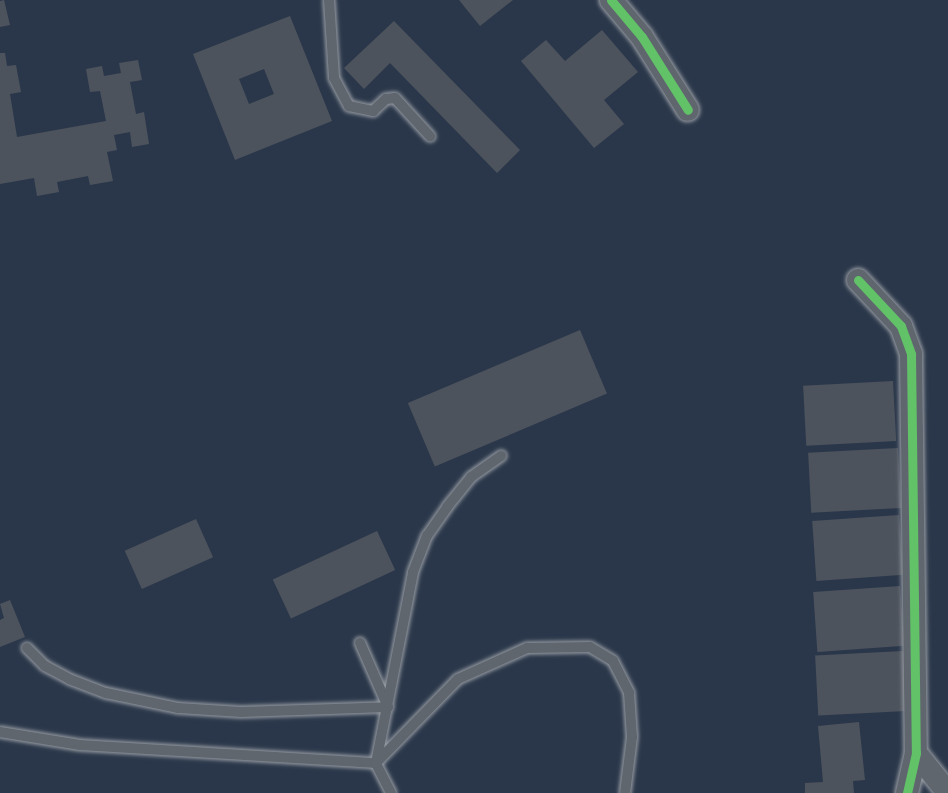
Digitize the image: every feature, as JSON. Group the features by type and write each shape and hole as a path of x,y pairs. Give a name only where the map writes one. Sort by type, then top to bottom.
{"street":[{"path":"611,0 642,37 688,110"},
{"path":"858,280 901,326 911,354 916,753 907,793"},
{"path":"916,753 948,793"}],"lane":[{"path":"329,0 334,78 349,106 373,111 386,99 396,98 430,136"},
{"path":"391,793 376,763 413,572 427,537 471,477 501,456"},
{"path":"360,643 388,707"},
{"path":"0,732 80,745 376,763 458,679 527,648 590,647 613,661 629,693 632,737 625,793"},
{"path":"27,648 45,666 69,679 106,693 178,708 241,712 388,707"}],"building":[{"path":"4,0 10,25 0,27 0,1"},
{"path":"459,0 513,0 480,26"},
{"path":"290,16 332,121 235,160 193,54","holes":["264,69 274,94 249,104 239,79"]},
{"path":"394,21 520,150 497,173 390,63 364,89 344,68"},
{"path":"602,30 638,72 604,100 624,124 594,148 521,61 546,40 565,61"},
{"path":"0,53 5,53 7,66 16,65 21,92 10,94 17,137 106,121 100,91 90,92 86,69 102,66 104,76 121,73 119,63 138,60 142,80 130,82 136,114 144,112 149,144 132,147 130,132 114,135 117,150 107,152 113,181 90,185 88,176 57,182 59,192 37,196 34,178 0,184"},
{"path":"580,330 607,394 435,467 408,403"},
{"path":"893,381 896,441 806,446 803,386"},
{"path":"898,448 901,508 811,513 808,453"},
{"path":"899,515 903,575 816,581 812,521"},
{"path":"196,519 213,557 142,589 125,551"},
{"path":"377,531 395,570 291,619 273,580"},
{"path":"900,586 904,646 817,652 813,592"},
{"path":"10,600 25,637 0,647 0,620 4,618 0,604"},
{"path":"903,651 906,711 818,716 815,656"},
{"path":"859,722 865,780 853,781 854,793 805,793 805,783 823,782 818,726"}],"cycle path":[{"path":"611,0 642,37 688,110"},
{"path":"858,280 901,326 911,354 916,753 907,793"}]}
